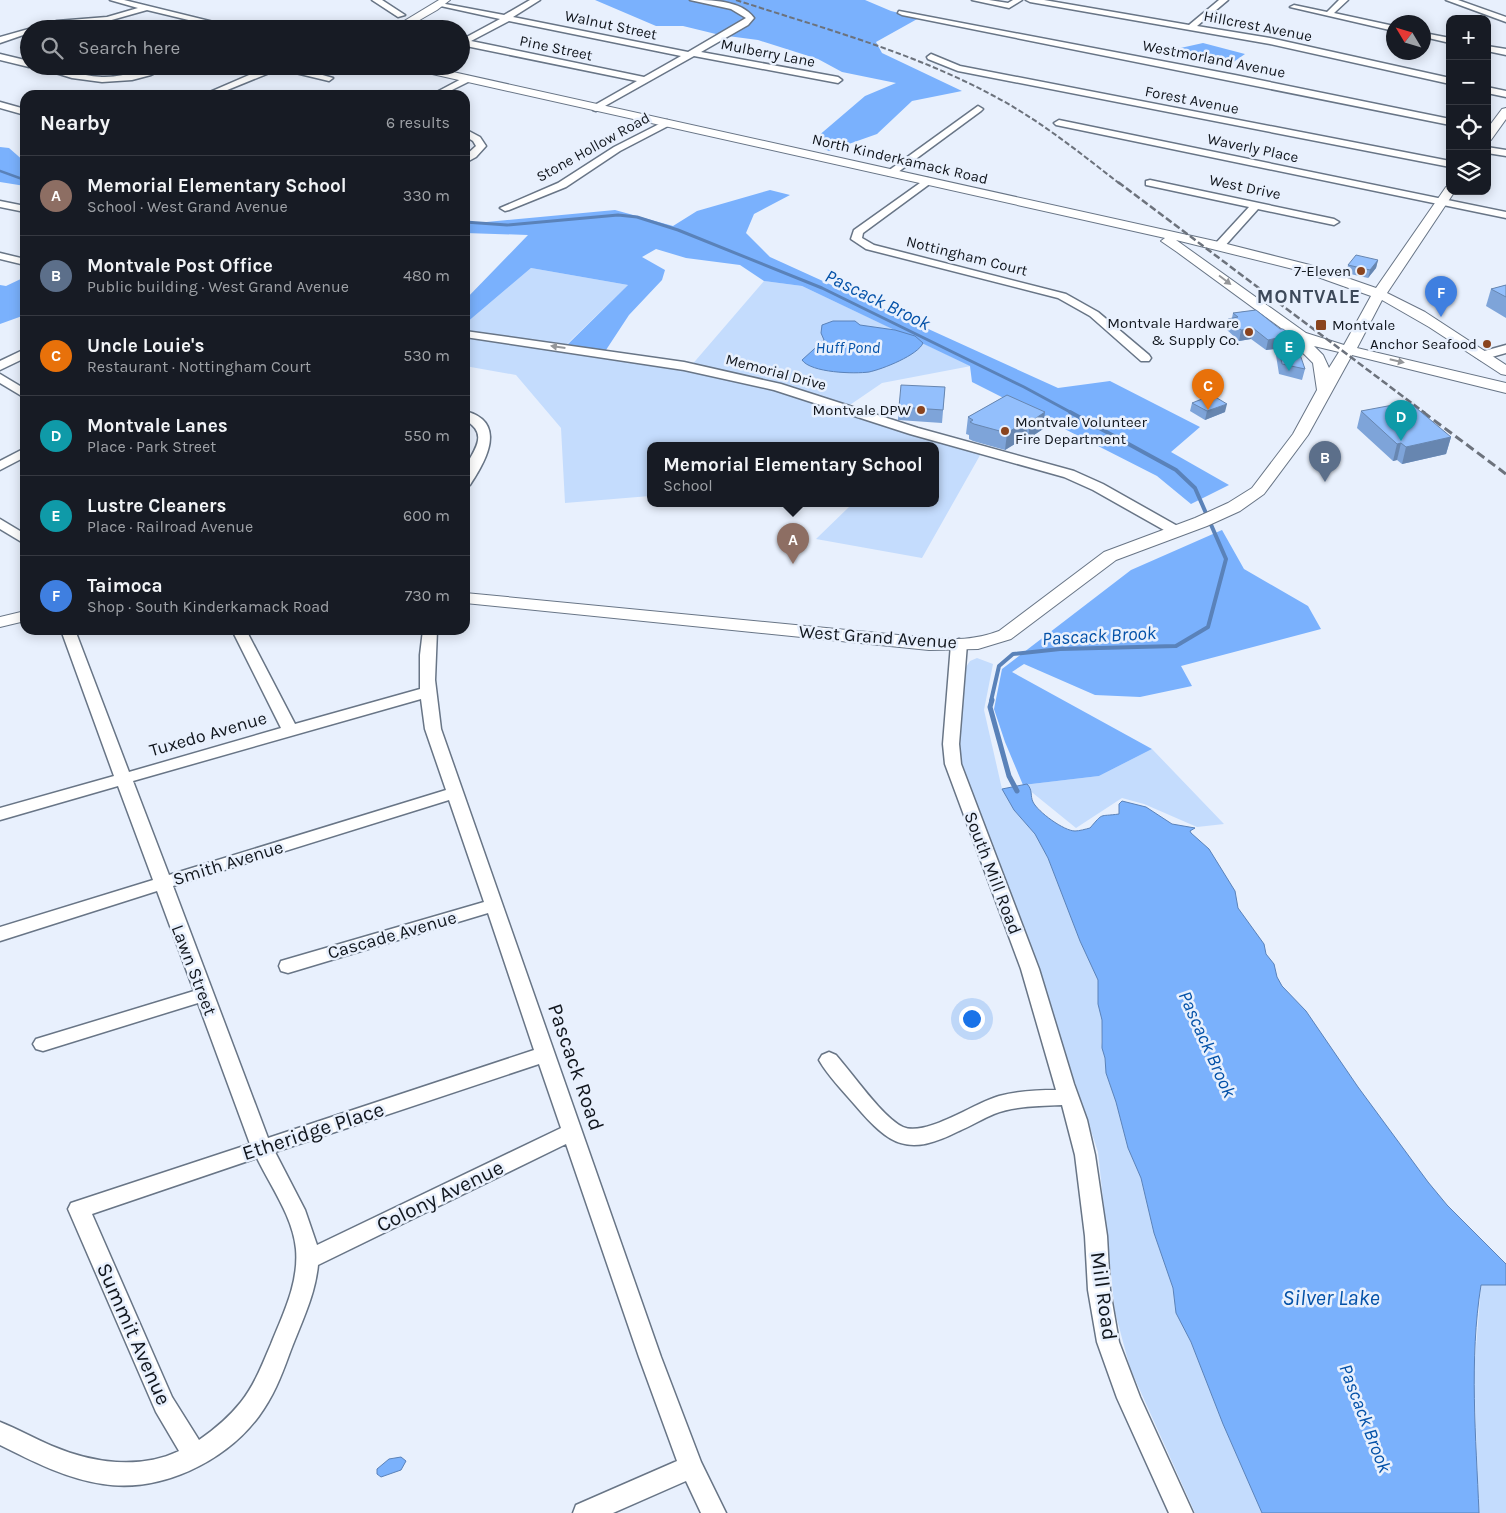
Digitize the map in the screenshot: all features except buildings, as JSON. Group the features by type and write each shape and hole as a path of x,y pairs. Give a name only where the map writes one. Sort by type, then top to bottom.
{"main road":[{"path":"412,20 443,2"},
{"name":"North Kinderkamack Road","path":"450,75 927,181 1138,230 1215,250 1274,260 1344,280 1407,308 1506,372"},
{"path":"1491,130 1506,111"},
{"name":"West Grand Avenue","path":"470,598 929,644 983,643 1005,635 1110,556 1201,522 1234,507 1254,494 1274,472 1300,434 1339,364 1350,350 1373,303 1447,195"},
{"path":"1138,230 1169,241 1208,267 1301,336 1350,350 1506,388"},
{"path":"1208,267 1208,258 1215,250"},
{"path":"1282,323 1286,330 1320,360 1323,386 1326,390"},
{"path":"1429,369 1470,373 1481,370 1485,364 1481,356"},
{"path":"0,622 20,617"}],"street":[{"path":"114,0 128,1 201,20"},
{"path":"376,0 401,15"},
{"path":"470,38 536,0"},
{"path":"596,108 747,22 750,18 748,14 738,8 694,0"},
{"path":"976,0 1010,6 1018,0"},
{"name":"Hillcrest Avenue","path":"1030,0 1298,47 1446,80"},
{"path":"1086,9 1099,0"},
{"path":"1191,27 1224,0"},
{"path":"1328,15 1344,0"},
{"path":"1450,0 1506,20"},
{"name":"Walnut Street","path":"443,2 507,18 691,54"},
{"path":"98,20 127,19 147,7"},
{"path":"1294,7 1386,27"},
{"name":"Westmorland Avenue","path":"902,13 1446,121"},
{"path":"7,29 20,30"},
{"path":"0,40 20,33"},
{"path":"1431,37 1446,40"},
{"name":"Pine Street","path":"470,44 645,80"},
{"path":"1491,49 1506,52"},
{"name":"Mulberry Lane","path":"691,54 838,80"},
{"path":"0,57 20,62"},
{"name":"Forest Avenue","path":"931,57 958,68 1446,163"},
{"path":"71,75 87,79 113,80 143,75"},
{"path":"219,90 256,75"},
{"path":"316,75 329,78"},
{"path":"445,90 467,79"},
{"path":"1491,91 1506,94"},
{"path":"0,105 20,111"},
{"path":"891,173 978,109"},
{"name":"Waverly Place","path":"1058,123 1506,215"},
{"name":"Stone Hollow Road","path":"505,208 568,182 617,149 667,124"},
{"path":"470,134 477,138 481,146 470,157"},
{"path":"1491,151 1506,153"},
{"name":"Nottingham Court","path":"927,181 858,232 856,239 858,242 870,248 1062,296 1094,314 1145,358"},
{"name":"West Drive","path":"1150,183 1334,222"},
{"path":"0,204 20,208"},
{"path":"1215,250 1256,205"},
{"path":"0,256 20,261"},
{"name":"Memorial Drive","path":"470,335 708,370 768,384 914,431 1069,474 1098,487 1176,531"},
{"path":"1481,356 1506,349"},
{"path":"0,366 20,356"},
{"path":"0,378 20,391"},
{"path":"470,418 478,422 486,434 485,444 470,472"},
{"path":"0,466 20,455"},
{"path":"0,523 20,537"},
{"name":"Lawn Street","path":"70,635 262,1148 301,1224 307,1247 303,1291 263,1390 248,1413 229,1432 194,1456"},
{"path":"242,635 290,731"},
{"name":"Pascack Road","path":"429,635 425,671 426,692 434,729 650,1357 691,1467 714,1513"},
{"name":"South Mill Road","path":"959,644 951,744 953,764 1030,968 1069,1097"},
{"name":"Tuxedo Avenue","path":"0,814 426,692"},
{"name":"Smith Avenue","path":"0,934 456,792"},
{"name":"Cascade Avenue","path":"288,966 495,906"},
{"path":"43,1044 204,995"},
{"name":"Etheridge Place","path":"79,1209 546,1054"},
{"path":"830,1060 883,1124 891,1132 904,1137 917,1139 930,1137 981,1110 999,1104 1022,1100 1069,1097"},
{"name":"Mill Road","path":"1069,1097 1085,1155 1096,1236 1099,1290 1108,1342 1129,1398 1181,1513"},
{"name":"Colony Avenue","path":"307,1260 573,1131"},
{"name":"Summit Avenue","path":"79,1209 164,1404 194,1456"},
{"path":"0,1433 44,1454 84,1468 116,1474 140,1473 167,1467 194,1456"},
{"path":"585,1513 691,1467"}],"shaded area":[{"path":"595,0 865,0 891,11 919,18 876,42 882,53 962,91 912,101 877,134 829,151 810,143 865,96 896,83 842,72 818,59 758,40 720,35 683,26 656,26"},
{"path":"1203,43 1245,54 1232,63 1202,57 1180,59 1167,51"},
{"path":"0,147 9,148 20,158 20,185 0,182"},
{"path":"770,190 790,195 754,214 746,233 770,257 1058,388 1110,381 1200,427 1171,452 1229,485 1191,504 1157,476 972,382 970,366 802,286 764,281 740,265 686,258 656,249 642,257 665,270 662,280 629,315 606,350 565,347 628,285 531,268 470,320 470,295 528,235 470,233 470,221 476,223 615,210 673,226 697,211"},
{"path":"531,268 628,285 565,346 690,367 764,281 802,286 971,366 882,383 844,409 983,450 922,558 816,539 849,507 939,507 939,442 647,442 647,496 565,503 561,428 516,375 470,367 470,320"},
{"path":"20,279 20,317 0,324 0,285 6,286"},
{"path":"1222,530 1244,569 1308,606 1321,629 1181,666 1192,686 1140,697 1095,695 1024,664 1012,672 1152,749 1099,776 1023,785 994,709 1002,669 1131,570"},
{"path":"977,658 993,664 984,710 1002,789 1014,810 1035,834 1048,858 1080,941 1098,980 1098,1004 1102,1020 1101,1042 1106,1073 1128,1148 1141,1178 1152,1225 1173,1288 1176,1313 1191,1342 1223,1424 1262,1513 1195,1513 1130,1368 1115,1312 1098,1152 1024,929 961,772 956,733 966,667 970,661"},
{"path":"1152,749 1224,824 1197,827 1144,804 1122,798 1076,828 1023,785 1099,776"},
{"path":"1481,1285 1506,1285 1506,1513 1479,1513 1474,1372"}],"water":[{"name":"Huff Pond","path":"833,321 855,321 860,325 895,330 915,336 923,343 920,348 907,357 891,365 869,372 834,372 814,368 802,360 824,340 821,333 822,325"},
{"name":"Silver Lake","path":"1027,784 1030,788 1033,802 1040,811 1064,828 1070,830 1077,831 1090,828 1102,816 1119,814 1119,804 1122,801 1146,807 1172,824 1195,828 1190,831 1191,833 1209,849 1235,891 1238,908 1264,944 1266,954 1274,964 1277,977 1282,986 1306,1011 1358,1087 1428,1182 1447,1205 1506,1264 1506,1285 1481,1285 1477,1313 1474,1399 1479,1513 1262,1513 1223,1424 1191,1342 1176,1313 1173,1288 1154,1233 1141,1178 1128,1148 1106,1073 1102,1048 1102,1020 1098,1004 1098,980 1080,941 1048,858 1035,834 1014,810 1002,789"},
{"path":"401,1457 406,1461 401,1470 381,1477 377,1474 377,1469 389,1459"}],"waterway":[{"name":"Pascack Brook","path":"0,171 20,178"},
{"name":"Pascack Brook","path":"470,222 507,225 618,215 637,217 678,230 822,288 1024,387 1072,413"},
{"name":"Pascack Brook","path":"991,701 999,666 1013,654 1060,649 1176,646 1208,627 1226,559 1195,488 1176,470 1070,412"},
{"name":"Pascack Brook","path":"992,700 990,707 1009,776 1017,791"}],"railway":[{"path":"736,0 899,53 962,80 1009,104 1058,136 1120,184"},
{"path":"1118,182 1425,413"},
{"path":"1423,412 1506,474"}],"place":[{"name":"7-Eleven","path":"1361,271"},
{"name":"Taimoca","path":"1441,317"},
{"name":"Montvale","path":"1321,325"},
{"name":"Montvale Hardware & Supply Co.","path":"1249,332"},
{"name":"Anchor Seafood","path":"1487,344"},
{"name":"Lustre Cleaners","path":"1289,371"},
{"name":"Montvale DPW","path":"921,410"},
{"name":"Uncle Louie's","path":"1208,410"},
{"name":"Montvale Volunteer Fire Department","path":"1005,431"},
{"name":"Montvale Lanes","path":"1401,441"},
{"name":"Montvale Post Office","path":"1325,482"},
{"name":"Memorial Elementary School","path":"793,564"}],"district":[{"name":"MONTVALE","path":"1309,296"}]}
